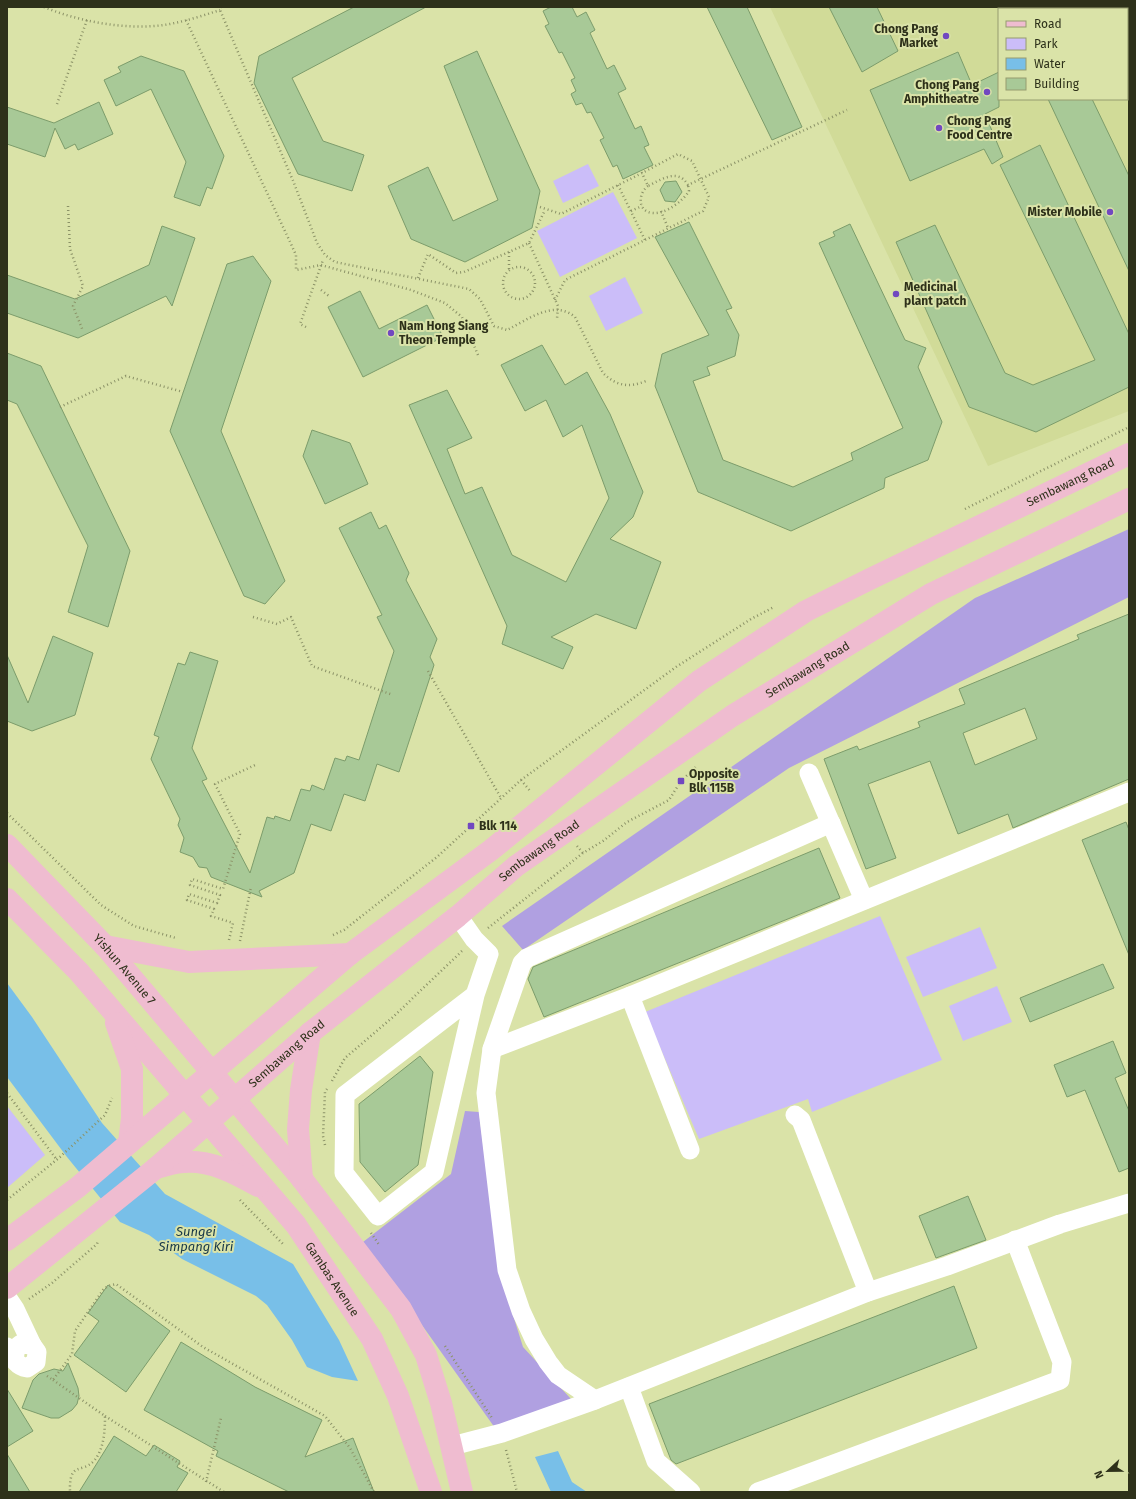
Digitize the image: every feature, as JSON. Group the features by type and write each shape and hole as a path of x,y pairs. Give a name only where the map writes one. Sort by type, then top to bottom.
{"main road":[{"name":"Sembawang Road","path":"7,1240 78,1187 350,954 491,850 699,680 806,611 1129,454"},
{"name":"Sembawang Road","path":"7,1288 154,1169 235,1100 310,1033 458,916 516,866 732,716 931,594 1129,499"},
{"name":"Yishun Avenue 7","path":"7,845 105,946 235,1100"},
{"path":"7,899 79,972 111,1011 185,1095"},
{"path":"105,946 189,962 350,954"},
{"path":"111,1011 132,1069 132,1118 129,1143"},
{"path":"302,1179 298,1129 301,1090 310,1033"},
{"name":"Gambas Avenue","path":"185,1095 296,1225 372,1339 398,1396 431,1492"},
{"path":"235,1100 302,1179 402,1309 426,1355 441,1403 462,1492"},
{"path":"154,1169 184,1162 208,1164 228,1170 271,1194"}],"lane":[{"path":"809,773 864,900"},
{"path":"492,1049 630,996 1129,792"},
{"path":"594,1400 558,1375 548,1362 534,1339 524,1318 507,1270 486,1094 492,1049 522,963 527,958 831,823"},
{"path":"458,916 474,939 489,954 475,994 434,1172 378,1216 344,1173 345,1095 475,994"},
{"path":"630,996 690,1150"},
{"path":"795,1115 801,1120 868,1292"},
{"path":"452,1446 502,1433 594,1400 868,1292 947,1266 1060,1224 1129,1203"},
{"path":"758,1492 1060,1380 1062,1362 1015,1240"},
{"path":"11,1303 37,1352 38,1357 32,1366 21,1367 10,1353 14,1353 21,1344 32,1345"},
{"path":"629,1387 656,1460 691,1492"}],"path":[{"path":"44,7 58,13 87,20 122,25 163,25 186,20 221,9 321,250 335,262 470,289 480,299 494,326 501,329 507,330 546,310 569,312 575,317 603,373 610,380 624,386 646,381"},
{"path":"57,104 87,20"},
{"path":"186,20 296,255 296,270 321,265 411,290 445,303 462,317 478,354"},
{"path":"688,185 847,110"},
{"path":"540,207 545,210 561,214 678,154 692,161 709,197 703,211 565,280 555,300"},
{"path":"642,173 648,186"},
{"path":"670,175 678,175 685,180 688,185 689,191 685,198 661,212 654,213 646,211 642,206 641,194 648,186 670,175"},
{"path":"618,185 645,240"},
{"path":"68,206 70,248 83,286 73,306 83,331"},
{"path":"631,211 642,206"},
{"path":"418,278 428,254 456,273 464,272 529,243 545,210"},
{"path":"661,212 668,228"},
{"path":"529,243 555,300 558,310 557,318"},
{"path":"508,252 510,270 504,278 503,283 506,292 509,297 520,300 530,296 536,286 534,275 530,271 520,267 510,270"},
{"path":"306,327 300,324 323,260"},
{"path":"321,290 329,296"},
{"path":"60,407 126,376 184,392"},
{"path":"253,617 277,624 291,617 312,666 394,695"},
{"path":"428,670 501,798"},
{"path":"228,946 233,923 211,916 214,909 187,900 189,894 217,903 220,895 190,885 192,879 223,889 240,834 215,784 255,765"},
{"path":"330,936 344,930 437,857 521,780"},
{"path":"583,854 603,841 627,822 669,800"},
{"path":"7,813 101,905 134,926 181,939"},
{"path":"239,947 251,887"},
{"path":"7,1093 57,1160"},
{"path":"7,1200 57,1160 105,1115 112,1096"},
{"path":"236,1196 247,1205 290,1251"},
{"path":"11,1303 52,1282 97,1244 98,1238"},
{"path":"53,1380 72,1354 75,1331 103,1290 108,1286 116,1284 203,1347 325,1416 350,1448 374,1492"},
{"path":"32,1366 105,1416 206,1482 222,1489 224,1492"},
{"path":"70,1492 70,1483 73,1473 80,1467 90,1464 98,1454 105,1433 105,1416"},
{"path":"206,1482 221,1418"}],"shaded area":[{"path":"770,7 1129,7 1129,411 988,466"},
{"path":"1129,529 1129,597 789,768 523,950 502,926 975,598"},
{"path":"465,1111 479,1112 499,1270 523,1347 571,1399 495,1428 363,1242 451,1174"}],"green space":[{"path":"588,164 599,186 563,203 553,181"},
{"path":"613,192 637,238 560,277 537,231"},
{"path":"625,277 643,313 606,331 589,296"},
{"path":"880,916 942,1060 812,1112 808,1099 699,1139 645,1012"},
{"path":"980,927 997,968 923,997 906,957"},
{"path":"997,986 1012,1022 963,1041 949,1006"},
{"path":"7,1106 45,1155 7,1188"}],"water":[{"name":"Sungei Simpang Kiri","path":"7,983 32,1017 102,1123 165,1194 293,1264 339,1340 358,1381 332,1377 307,1367 292,1340 267,1305 256,1296 182,1259 149,1235 120,1222 67,1157 7,1077"},
{"path":"558,1451 572,1482 587,1492 551,1492 535,1457"}],"building":[{"path":"354,7 426,7 292,78 323,141 364,155 352,191 298,174 254,83 259,56"},
{"path":"551,7 572,7 577,17 586,12 595,30 590,33 607,69 614,65 626,89 618,93 635,129 641,126 649,145 644,147 653,165 623,179 617,165 613,167 600,140 604,138 591,112 587,113 582,103 576,105 571,94 576,91 571,80 575,78 562,52 559,53 545,26 549,24 543,11"},
{"path":"707,7 747,7 802,127 772,140"},
{"path":"829,7 877,7 898,51 862,72"},
{"path":"477,51 540,191 532,228 465,262 411,239 388,186 428,167 453,221 498,200 444,66"},
{"name":"Chong Pang Food Centre","path":"958,52 972,85 998,72 999,107 985,114 1003,157 992,164 984,149 910,181 870,90"},
{"path":"141,56 184,71 224,156 212,189 207,187 200,206 174,197 186,162 151,89 116,106 104,80 121,72 118,67"},
{"path":"1048,100 1092,100 1129,176 1129,271"},
{"path":"99,102 113,134 78,150 75,144 65,149 55,128 45,157 7,144 7,107 54,123"},
{"path":"1040,145 1129,334 1129,387 1036,432 969,407 896,242 935,225 1005,373 1033,385 1095,360 1000,165"},
{"path":"676,181 682,192 675,202 665,201 660,190 665,182"},
{"path":"689,222 732,308 726,310 739,335 735,356 707,367 710,375 693,381 723,460 793,487 853,460 851,453 903,428 819,243 835,236 833,232 850,224 905,340 926,348 918,367 942,422 928,460 885,478 884,488 791,531 698,492 655,386 662,354 709,335 655,237"},
{"path":"162,226 195,238 172,306 166,296 78,338 7,313 7,275 75,299 149,265"},
{"path":"253,256 271,281 221,431 285,581 265,604 244,596 170,431 227,264"},
{"name":"Nam Hong Siang Theon Temple","path":"360,291 379,329 427,305 443,337 363,377 328,307"},
{"path":"542,345 565,385 587,372 610,414 643,492 633,517 610,539 661,562 636,629 596,614 551,637 573,647 563,669 502,644 507,626 409,405 447,390 472,438 447,449 465,494 482,487 512,555 566,582 609,498 582,425 563,437 546,400 525,411 501,365"},
{"path":"7,353 41,366 130,551 108,627 68,612 88,546 17,404 7,400"},
{"path":"312,430 350,443 368,484 325,504 303,456"},
{"path":"371,512 379,529 386,525 409,573 406,580 437,639 430,657 434,665 399,772 377,764 365,801 344,794 331,831 311,824 294,873 259,891 262,897 211,877 207,868 199,867 193,857 180,852 184,838 178,825 180,819 151,759 159,737 154,735 178,663 185,665 190,652 218,661 192,748 207,779 202,781 250,873 267,817 274,819 275,816 290,821 301,789 310,791 312,785 324,790 335,758 345,761 347,756 359,760 394,651 377,617 382,615 339,528"},
{"path":"1129,614 1129,779 1013,828 1008,814 958,834 930,761 868,784 896,858 866,869 824,759 857,746 859,750 920,727 918,722 965,704 959,689 1079,639 1077,635","holes":["1025,708 1037,739 975,765 963,733"]},
{"path":"53,636 93,653 75,715 32,731 7,721 7,655 28,703"},
{"path":"1126,822 1129,830 1129,955 1082,840"},
{"path":"819,848 840,898 544,1017 528,979 533,967"},
{"path":"1103,964 1114,988 1030,1022 1020,998"},
{"path":"1113,1041 1126,1073 1115,1078 1129,1111 1129,1168 1119,1172 1085,1090 1067,1097 1054,1065"},
{"path":"420,1056 433,1072 418,1165 385,1192 360,1162 359,1104"},
{"path":"968,1196 986,1240 936,1258 919,1216"},
{"path":"108,1285 170,1331 126,1392 74,1355 99,1321 88,1313"},
{"path":"954,1286 977,1348 676,1464 671,1460 649,1404"},
{"path":"181,1342 255,1387 322,1420 305,1457 353,1438 374,1492 289,1492 216,1456 218,1451 144,1410"},
{"path":"68,1363 78,1388 79,1396 77,1404 72,1410 59,1418 51,1418 22,1408 33,1380 39,1374 54,1369 63,1371"},
{"path":"7,1389 33,1431 7,1447"},
{"path":"114,1436 146,1456 154,1445 180,1461 177,1467 188,1473 176,1492 79,1492"},
{"path":"7,1454 30,1492 7,1492"}],"place":[{"name":"Chong Pang Market","path":"946,36"},
{"name":"Chong Pang Amphitheatre","path":"987,92"},
{"name":"Chong Pang Food Centre","path":"939,128"},
{"name":"Mister Mobile","path":"1110,212"},
{"name":"Medicinal plant patch","path":"896,294"},
{"name":"Nam Hong Siang Theon Temple","path":"391,333"},
{"name":"Opposite Blk 115B","path":"681,781"},
{"name":"Blk 114","path":"471,826"}]}
